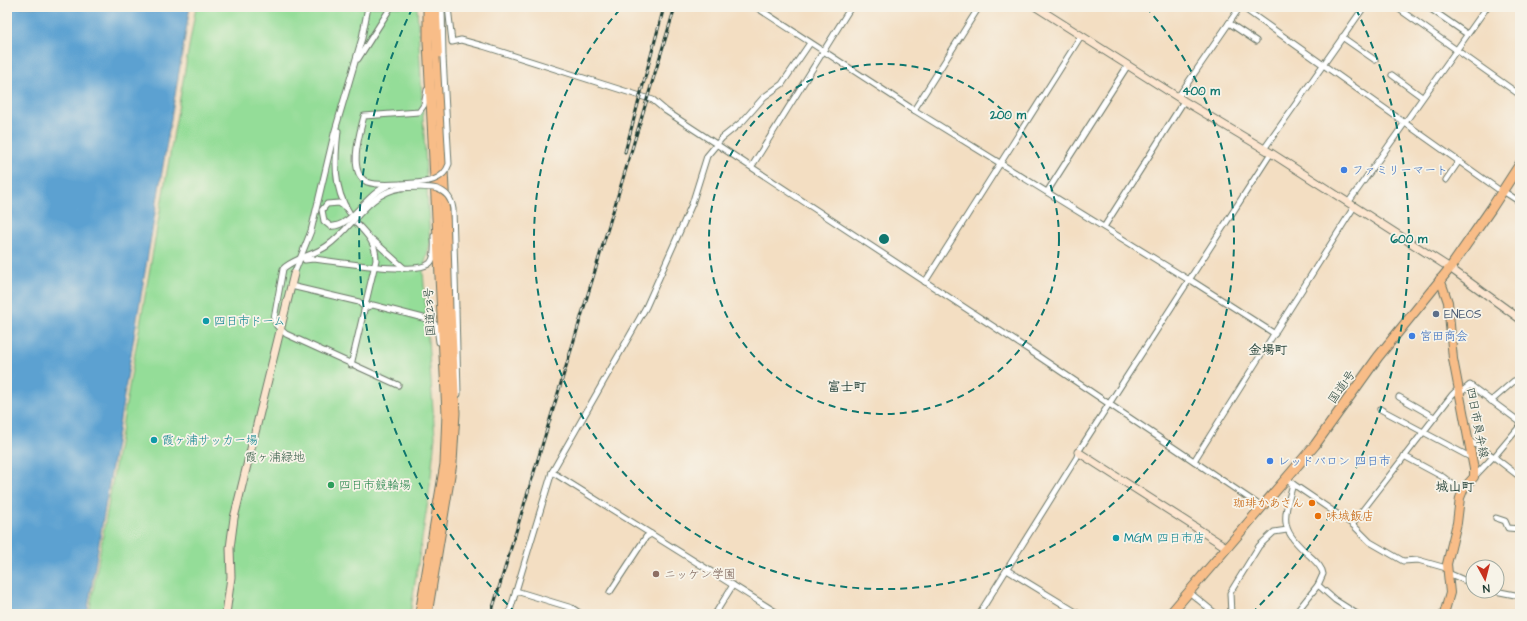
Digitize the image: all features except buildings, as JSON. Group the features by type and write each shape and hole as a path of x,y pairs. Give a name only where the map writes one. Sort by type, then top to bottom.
{"highway":[{"name":"国道23号","path":"427,614 451,471 454,439 454,387 435,7"},
{"name":"国道23号","path":"420,614 444,464 447,413 428,10"},
{"name":"国道1号","path":"1170,614 1226,547 1262,507 1290,482 1378,357 1450,268 1520,164"}],"main road":[{"name":"四日市員弁線","path":"1440,279 1448,302 1453,359 1470,441 1474,477 1460,498 1457,523 1448,554 1447,570 1450,593 1444,614"}],"street":[{"path":"226,614 231,577 230,548 234,518 294,274 298,260 311,231 344,99 364,32 368,7"},
{"path":"428,10 427,94 422,109 415,113 364,116 356,164 360,176 372,183 401,186 425,182 440,178 445,174 449,164 443,57 442,7"},
{"path":"448,7 452,42 461,40 648,97 666,111 752,166 1262,507"},
{"path":"756,7 823,52 1001,165 1007,167 1275,334"},
{"path":"752,166 851,7"},
{"path":"914,110 979,7"},
{"path":"1036,7 1184,101 1271,153 1450,268 1520,319"},
{"path":"1178,97 1241,7 1459,161 1520,202"},
{"path":"1264,149 1364,7"},
{"path":"1396,7 1520,95"},
{"path":"1428,7 1467,34"},
{"path":"1194,461 1275,334 1351,205 1405,122 1487,7"},
{"path":"353,69 389,8"},
{"path":"1229,23 1256,40"},
{"path":"925,282 1001,165 1081,36"},
{"path":"1342,37 1375,60"},
{"path":"509,614 552,472 646,307 692,204 707,156 717,144 743,121 764,97 782,84 810,42"},
{"path":"1047,192 1128,65"},
{"path":"1392,75 1422,98"},
{"path":"344,99 337,133 337,181 338,192 347,210 339,203 326,204 322,210 324,221 333,226 342,224 378,190 391,185 433,188 446,193 453,209 459,386 454,439"},
{"path":"1104,227 1184,101"},
{"path":"978,614 1077,457 1078,452 1271,153"},
{"path":"1446,180 1459,161"},
{"path":"298,260 313,259 404,268 429,264 432,259 435,172"},
{"path":"398,385 351,365 281,331 274,319 283,269 289,264 328,246 380,195 401,186"},
{"path":"357,224 369,237 404,268"},
{"path":"351,365 376,266 376,250 369,237"},
{"path":"291,286 359,302 366,308"},
{"path":"366,308 373,305 434,322 438,331 446,388"},
{"path":"1491,401 1514,381"},
{"path":"1352,524 1434,417 1459,392 1470,385 1520,422"},
{"path":"1399,397 1434,417"},
{"path":"1380,409 1473,459"},
{"path":"1474,477 1494,457 1520,426"},
{"path":"1470,441 1520,477"},
{"path":"1078,452 1226,547"},
{"path":"1404,456 1443,478 1463,492"},
{"path":"552,472 779,614"},
{"path":"1295,614 1318,585 1323,574 1321,568 1295,542 1287,530 1287,510 1290,482 1352,524 1370,542 1403,561 1418,560 1447,570 1465,580"},
{"path":"1496,518 1505,521 1508,528 1519,529 1520,522"},
{"path":"1231,614 1230,593 1259,546 1274,532 1287,530"},
{"path":"610,592 646,537 651,534"},
{"path":"1007,570 1079,614"},
{"path":"715,614 733,585"},
{"path":"1318,585 1336,600 1357,614"},
{"path":"516,591 572,608 581,614"},
{"path":"1189,592 1216,614"},
{"path":"1505,593 1520,596"}],"green space":[{"name":"霞ヶ浦緑地","path":"196,7 417,7 430,243 423,271 435,437 429,495 410,614 89,614"}],"water":[{"path":"7,7 190,7 87,614 7,614"}],"railway":[{"path":"625,152 664,7"},
{"path":"491,614 675,7"}],"place":[{"name":"ファミリーマート","path":"1344,170"},
{"name":"ENEOS","path":"1436,314"},
{"name":"四日市ドーム","path":"206,321"},
{"name":"宮田商会","path":"1412,336"},
{"name":"霞ヶ浦サッカー場","path":"154,440"},
{"name":"レッドバロン 四日市","path":"1270,461"},
{"name":"四日市競輪場","path":"331,485"},
{"name":"珈琲かあさん","path":"1312,503"},
{"name":"味城飯店","path":"1318,516"},
{"name":"MGM 四日市店","path":"1116,538"},
{"name":"ニッケン学園","path":"656,574"}],"district":[{"name":"金場町","path":"1268,350"},
{"name":"富士町","path":"847,387"},
{"name":"城山町","path":"1455,487"}]}
